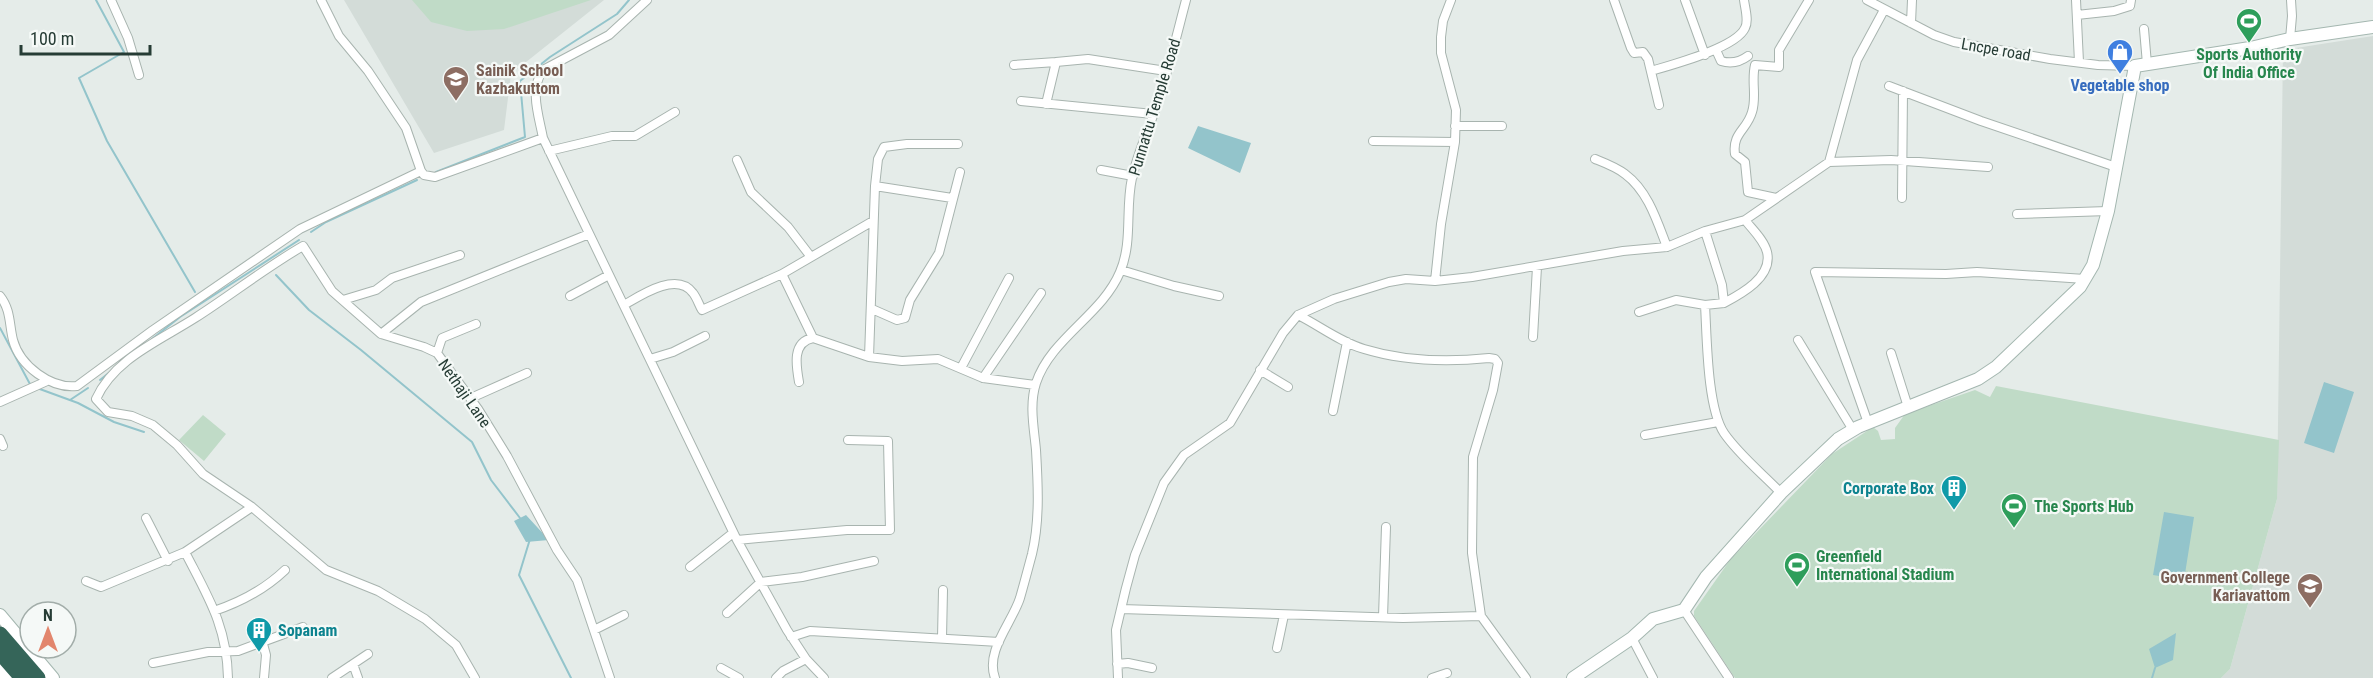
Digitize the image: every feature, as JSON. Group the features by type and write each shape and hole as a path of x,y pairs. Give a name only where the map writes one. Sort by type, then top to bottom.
{"highway":[{"path":"0,634 38,678"},
{"path":"0,653 22,678"}],"street":[{"path":"111,0 128,38 139,75"},
{"path":"321,0 339,36 368,71 406,128 424,175 435,177 543,138"},
{"path":"647,0 609,35 543,70 537,78 535,88 543,138 735,536 791,637 819,676"},
{"name":"Punnattu Temple Road","path":"995,678 992,661 1019,600 1032,552 1038,517 1032,402 1035,385 1040,372 1075,327 1112,289 1121,270 1126,249 1129,192 1140,148 1154,114 1186,0"},
{"path":"1435,281 1455,142 1456,110 1441,53 1443,21 1451,0"},
{"path":"1614,0 1631,48 1634,52 1646,54 1659,105"},
{"path":"1685,0 1705,55"},
{"path":"1651,71 1716,50 1745,28 1744,0"},
{"path":"1776,198 1748,192 1745,162 1734,154 1733,143 1752,113 1754,91 1752,77 1755,65 1779,67 1779,50 1809,0"},
{"name":"Lncpe road","path":"1867,0 1934,35 1954,42 2079,62 2141,65"},
{"path":"1911,23 1912,0"},
{"path":"2076,0 2079,62"},
{"path":"2077,15 2114,11 2130,6 2131,0"},
{"path":"2290,39 2291,0"},
{"path":"1829,162 1857,60 1884,10"},
{"path":"2141,65 2373,27"},
{"path":"1573,678 1632,638 1653,620 1684,610 1706,577 1781,494 1838,439 1868,423 1978,379 1996,367 2080,287 2093,265 2108,211 2116,167 2141,65 2144,29"},
{"path":"1716,50 1724,63 1742,61 1748,56"},
{"path":"1014,65 1088,59 1166,71"},
{"path":"1046,104 1056,62"},
{"path":"1889,86 2001,128 2116,167"},
{"path":"1902,198 1904,91"},
{"path":"1021,101 1154,114"},
{"path":"549,151 612,136 635,136 675,112"},
{"path":"1455,126 1502,126"},
{"path":"1373,141 1455,142"},
{"path":"869,357 873,221 878,159 884,147 907,144 958,144"},
{"path":"1595,159 1625,174 1639,189 1652,210 1666,247"},
{"path":"737,160 751,192 788,227 812,257"},
{"path":"1118,678 1116,630 1135,555 1164,483 1184,455 1230,423 1283,333 1298,315 1334,298 1389,282 1406,279 1435,281 1537,267 1623,251 1666,247 1705,231 1745,220 1829,162 1904,161 1988,167"},
{"path":"1101,170 1133,176"},
{"path":"0,296 6,304 13,342 23,358 47,381 71,387 77,386 153,330 300,229 421,171"},
{"path":"872,309 897,320 905,318 910,300 939,253 960,172"},
{"path":"875,186 952,198"},
{"path":"2017,214 2108,211"},
{"path":"1639,312 1676,300 1705,306 1724,303 1756,284 1767,264 1767,252 1745,220"},
{"path":"624,305 644,294 675,283 687,287 693,293 702,310 783,274 873,221"},
{"path":"1705,231 1722,285 1724,303"},
{"path":"381,334 421,302 589,234"},
{"name":"Nethaji Lane","path":"252,507 203,474 177,445 153,425 132,416 108,412 96,399 110,375 148,345 196,318 272,264 303,246 332,291 381,334 437,353 471,398 507,456 557,550 577,580 610,678"},
{"path":"343,300 376,290 392,278 460,255"},
{"path":"1533,337 1537,267"},
{"path":"1121,270 1174,286 1219,296"},
{"path":"1868,423 1815,272 1946,274 1977,272 2085,279"},
{"path":"783,274 813,338"},
{"path":"570,296 609,275"},
{"path":"960,368 1009,278"},
{"path":"983,378 1041,293"},
{"path":"1705,306 1712,393 1718,422 1737,449 1781,494"},
{"path":"1298,315 1364,349 1399,356 1445,360 1489,358 1495,359 1498,363 1494,390 1473,457 1471,472 1472,553 1481,616 1526,678"},
{"path":"437,353 442,338 476,324"},
{"path":"650,359 673,352 705,336"},
{"path":"799,382 797,355 805,340 813,338 869,357 902,361 938,359 983,378 1035,385"},
{"path":"1798,340 1853,430"},
{"path":"1333,411 1347,342"},
{"path":"1891,353 1908,407"},
{"path":"1260,370 1288,387"},
{"path":"471,398 527,373"},
{"path":"0,402 31,386 47,381"},
{"path":"1645,435 1718,422"},
{"path":"690,567 735,536 890,530 888,441 848,440"},
{"path":"86,581 101,587 168,561 252,507 326,570 378,591 425,619 456,645 475,678"},
{"path":"146,518 168,561"},
{"path":"1383,617 1386,527"},
{"path":"185,552 221,625 228,652 228,678"},
{"path":"727,613 762,582 802,577 874,561"},
{"path":"214,611 242,600 270,584 285,570"},
{"path":"942,638 943,590"},
{"path":"1121,609 1383,617 1481,616"},
{"path":"1684,610 1729,678"},
{"path":"0,615 53,678"},
{"path":"594,630 624,615"},
{"path":"1277,648 1284,615"},
{"path":"153,663 208,652 238,651 263,644 270,638 303,627"},
{"path":"791,637 810,631 999,642"},
{"path":"1632,638 1653,678"},
{"path":"263,644 266,655 264,678"},
{"path":"332,678 368,654"},
{"path":"776,678 783,671 806,659"},
{"path":"1117,664 1128,663 1152,668"},
{"path":"353,664 358,678"},
{"path":"721,668 739,678"},
{"path":"0,670 7,678"},
{"path":"1432,678 1447,673"}],"shaded area":[{"name":"Sainik School Kazhakuttom","path":"344,0 604,0 511,74 504,130 434,153"},
{"path":"2373,36 2373,678 2221,678 2230,669 2277,499 2283,50"}],"green space":[{"path":"412,0 591,0 504,29 467,31 431,22"},
{"name":"The Sports Hub","path":"1996,386 2279,440 2277,499 2230,669 2221,678 1735,678 1694,616 1694,611 1730,560 1832,454 1873,427 1878,431 1881,440 1895,439 1895,428 1905,414 1975,390 1990,397"},
{"path":"203,415 226,434 204,461 179,440"}],"water":[{"path":"1198,126 1251,143 1240,173 1188,148"},
{"path":"2324,382 2354,392 2334,453 2304,443"},
{"path":"2164,512 2194,517 2184,580 2153,575"},
{"path":"526,515 549,540 526,542 514,521"},
{"path":"2176,633 2173,660 2155,668 2149,649"}],"waterway":[{"path":"96,0 124,52 79,78 107,141 195,292"},
{"path":"436,172 525,137 520,81 550,57 617,14 629,0"},
{"path":"311,232 326,222 417,180"},
{"path":"152,339 180,317 299,240"},
{"path":"276,275 309,310 472,442 491,480 520,518"},
{"path":"0,328 31,386"},
{"path":"100,380 110,372"},
{"path":"37,388 78,403 114,422 144,432"},
{"path":"70,400 88,388"},
{"path":"530,539 519,575 571,678"},
{"path":"2152,678 2155,668"}],"place":[{"name":"Sports Authority Of India Office","path":"2249,44"},
{"name":"Vegetable shop","path":"2120,75"},
{"name":"Sainik School Kazhakuttom","path":"456,102"},
{"name":"Corporate Box","path":"1954,511"},
{"name":"The Sports Hub","path":"2014,529"},
{"name":"Greenfield International Stadium","path":"1797,588"},
{"name":"Government College Kariavattom","path":"2310,609"},
{"name":"Sopanam","path":"259,653"}]}
